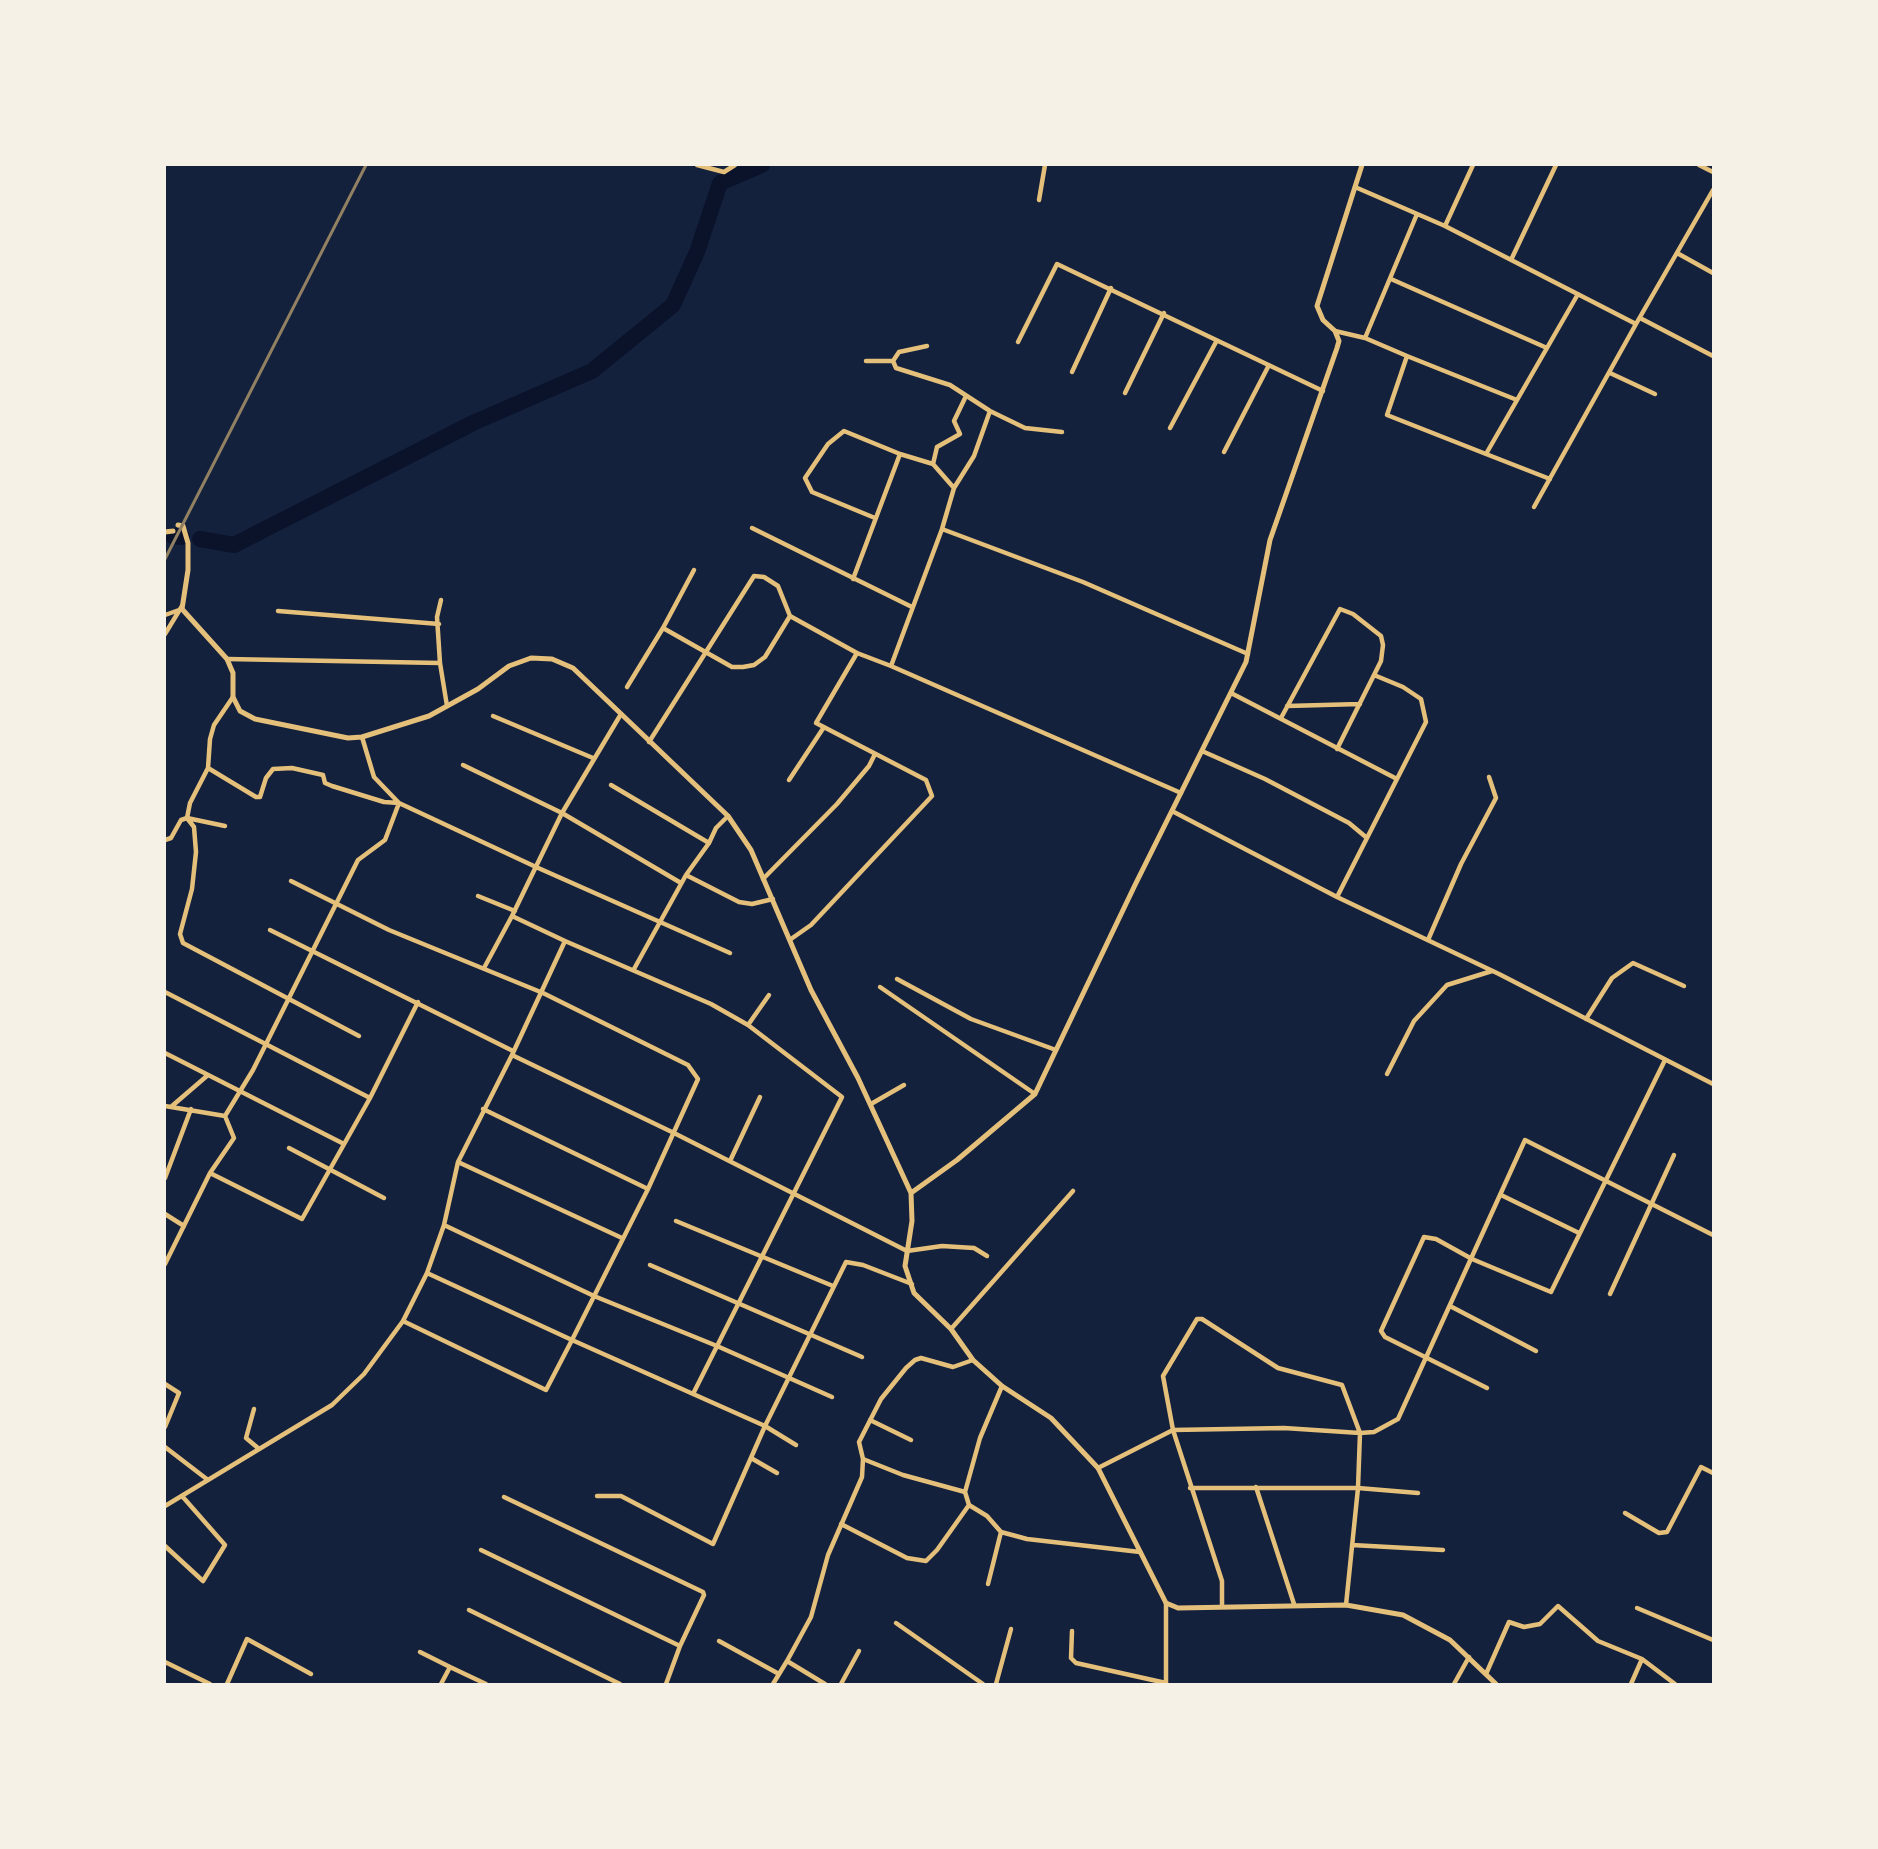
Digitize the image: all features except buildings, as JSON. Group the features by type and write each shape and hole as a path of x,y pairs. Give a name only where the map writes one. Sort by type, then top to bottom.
{"street":[{"path":"697,165 724,172 735,165"},
{"path":"1039,200 1045,165"},
{"path":"911,1193 957,1160 1035,1094 1231,693 1248,654 1270,540 1339,341 1335,331 1323,320 1317,306 1362,165"},
{"path":"1445,226 1473,165"},
{"path":"1511,260 1556,165"},
{"path":"1699,165 1713,172"},
{"path":"1355,187 1445,226 1636,324"},
{"path":"1533,507 1713,192"},
{"path":"1365,338 1417,214"},
{"path":"1677,254 1713,273"},
{"path":"1018,342 1057,264 1164,313 1216,342 1323,391"},
{"path":"1391,279 1547,348"},
{"path":"1072,372 1111,288"},
{"path":"1486,454 1578,294"},
{"path":"1125,393 1164,313"},
{"path":"1640,318 1713,356"},
{"path":"1335,331 1365,338 1517,400"},
{"path":"1170,428 1216,342"},
{"path":"893,361 899,352 927,346"},
{"path":"1407,356 1387,415 1550,478"},
{"path":"866,361 893,361"},
{"path":"893,361 896,368 950,385 990,411 1026,428 1062,432"},
{"path":"1224,452 1269,365"},
{"path":"1610,373 1655,394"},
{"path":"933,464 937,447 960,434 954,421 966,396"},
{"path":"891,666 942,529 954,488 974,456 990,411"},
{"path":"875,518 812,492 805,478 828,444 844,431 900,454 933,464 954,488"},
{"path":"853,579 900,454"},
{"path":"165,634 182,606 188,570 188,543 183,526 178,525"},
{"path":"752,528 912,607"},
{"path":"942,529 1083,582 1248,654"},
{"path":"165,532 173,531"},
{"path":"627,687 663,628 694,570"},
{"path":"649,742 754,576 764,577 778,586 790,616 857,653 1181,793"},
{"path":"441,600 437,617 440,663 447,706"},
{"path":"165,615 182,606"},
{"path":"182,606 227,659 233,673 233,697 240,711 255,719 348,738 362,737 429,716 478,690 509,666 531,658 552,659 573,668 728,816 751,850 812,990 870,1104 911,1193 912,1221 905,1266 914,1293 951,1329 973,1360 1002,1386 1052,1418 1098,1468 1166,1603 1166,1684 1076,1664 1071,1658 1072,1631"},
{"path":"1281,718 1332,620 1342,608 1382,636 1383,645 1381,662 1337,749"},
{"path":"278,611 439,624"},
{"path":"663,628 705,654 732,667 754,665 765,657 790,616"},
{"path":"791,939 812,925 932,796 926,780 816,723 857,653"},
{"path":"227,659 440,663"},
{"path":"1337,897 1426,722 1421,699 1403,687 1374,675"},
{"path":"1231,693 1397,780"},
{"path":"187,819 190,803 208,768 210,739 214,725 233,697"},
{"path":"1287,706 1360,704"},
{"path":"484,968 514,914 562,813 621,714"},
{"path":"493,716 593,758"},
{"path":"789,780 824,727"},
{"path":"362,737 374,777 399,802 536,867 730,953"},
{"path":"1202,751 1265,779 1349,823 1367,838"},
{"path":"763,879 837,804 875,754"},
{"path":"463,765 562,813 681,883"},
{"path":"208,768 256,797 260,797 266,778 273,769 292,768 323,775 325,783 332,786 384,802 399,802"},
{"path":"1428,940 1461,864 1496,798 1489,777"},
{"path":"611,785 709,843"},
{"path":"225,1116 241,1092 289,1000 358,860 385,840 399,802"},
{"path":"1172,811 1337,897 1492,971 1713,1084"},
{"path":"634,969 681,883 709,843 716,828 728,816"},
{"path":"187,819 194,827 196,852 192,889 180,934 183,943 359,1036"},
{"path":"165,840 171,838 181,820 187,819 225,826"},
{"path":"686,875 739,902 752,904 773,899"},
{"path":"291,881 389,930 543,993 688,1065 698,1079 648,1189 546,1390 403,1321"},
{"path":"478,896 565,941 711,1004 748,1026 842,1097 693,1394"},
{"path":"270,930 418,1002 513,1053 907,1251 942,1246 974,1248 987,1256"},
{"path":"165,1506 332,1405 364,1374 403,1321 428,1273 444,1225 458,1162 543,993 565,941"},
{"path":"1586,1020 1612,978 1634,963 1684,986"},
{"path":"1387,1074 1414,1021 1448,985 1492,971"},
{"path":"897,979 971,1019 1056,1050"},
{"path":"880,987 1035,1094"},
{"path":"165,992 370,1098"},
{"path":"748,1026 769,995"},
{"path":"210,1173 302,1219 314,1202 329,1169 370,1098 418,1002"},
{"path":"165,1053 344,1144"},
{"path":"1487,1388 1385,1337 1381,1331 1424,1237 1436,1239 1473,1259 1551,1292 1604,1180 1665,1060"},
{"path":"172,1106 208,1075"},
{"path":"870,1104 904,1084"},
{"path":"730,1161 760,1097"},
{"path":"165,1106 225,1116"},
{"path":"165,1178 191,1109"},
{"path":"483,1109 648,1189"},
{"path":"165,1262 210,1173 234,1138 225,1116"},
{"path":"1098,1468 1173,1430 1284,1428 1360,1433 1374,1432 1398,1419 1425,1356 1473,1259 1525,1140 1713,1235"},
{"path":"289,1148 384,1198"},
{"path":"1610,1294 1653,1205 1674,1155"},
{"path":"458,1162 622,1238"},
{"path":"951,1329 1073,1191"},
{"path":"1501,1195 1579,1233"},
{"path":"165,1214 184,1226"},
{"path":"676,1221 833,1286"},
{"path":"444,1225 594,1296 789,1376 831,1397"},
{"path":"597,1496 621,1496 712,1544 765,1426 846,1262 863,1265 912,1284"},
{"path":"650,1265 862,1357"},
{"path":"428,1273 765,1426 796,1445"},
{"path":"1450,1306 1536,1351"},
{"path":"1222,1606 1222,1581 1173,1430 1163,1376 1197,1319 1202,1319 1278,1368 1342,1385 1360,1433 1358,1488 1346,1605"},
{"path":"774,1684 811,1617 828,1555 862,1477 863,1460 859,1442 881,1399 915,1360 921,1358 953,1367 973,1360"},
{"path":"165,1384 179,1393 165,1427"},
{"path":"1002,1386 980,1438 965,1492 969,1505 987,1516 1001,1532 1027,1539 1140,1552"},
{"path":"255,1409 246,1438 258,1448"},
{"path":"870,1420 911,1440"},
{"path":"165,1447 208,1480"},
{"path":"750,1458 777,1473"},
{"path":"863,1460 903,1475 965,1492"},
{"path":"1625,1513 1659,1533 1667,1532 1701,1467 1713,1473"},
{"path":"1190,1488 1256,1486 1358,1488 1418,1493"},
{"path":"1256,1486 1294,1604"},
{"path":"165,1546 203,1581 225,1545 182,1496"},
{"path":"504,1497 703,1592 704,1595 680,1646 668,1684"},
{"path":"842,1524 907,1558 926,1561 937,1550 969,1505"},
{"path":"988,1584 1001,1532"},
{"path":"1352,1545 1443,1550"},
{"path":"481,1550 680,1646"},
{"path":"1166,1603 1178,1608 1273,1607 1294,1604 1346,1605 1403,1615 1450,1640 1496,1684"},
{"path":"1486,1674 1509,1622 1524,1627 1540,1624 1558,1605 1599,1641 1642,1659 1674,1684"},
{"path":"1637,1608 1713,1640"},
{"path":"469,1610 620,1684"},
{"path":"896,1623 983,1684"},
{"path":"996,1684 1011,1629"},
{"path":"227,1684 247,1639 311,1674"},
{"path":"719,1641 779,1674"},
{"path":"841,1684 859,1651"},
{"path":"420,1652 486,1684"},
{"path":"1454,1684 1468,1657"},
{"path":"1631,1684 1642,1659"},
{"path":"787,1661 825,1684"},
{"path":"165,1662 210,1684"},
{"path":"441,1684 450,1667"}],"waterway":[{"path":"200,539 234,545 475,422 592,371 673,305 697,252 720,183 762,165"},
{"path":"173,536 182,537"}],"railway":[{"path":"165,559 366,165"}]}
